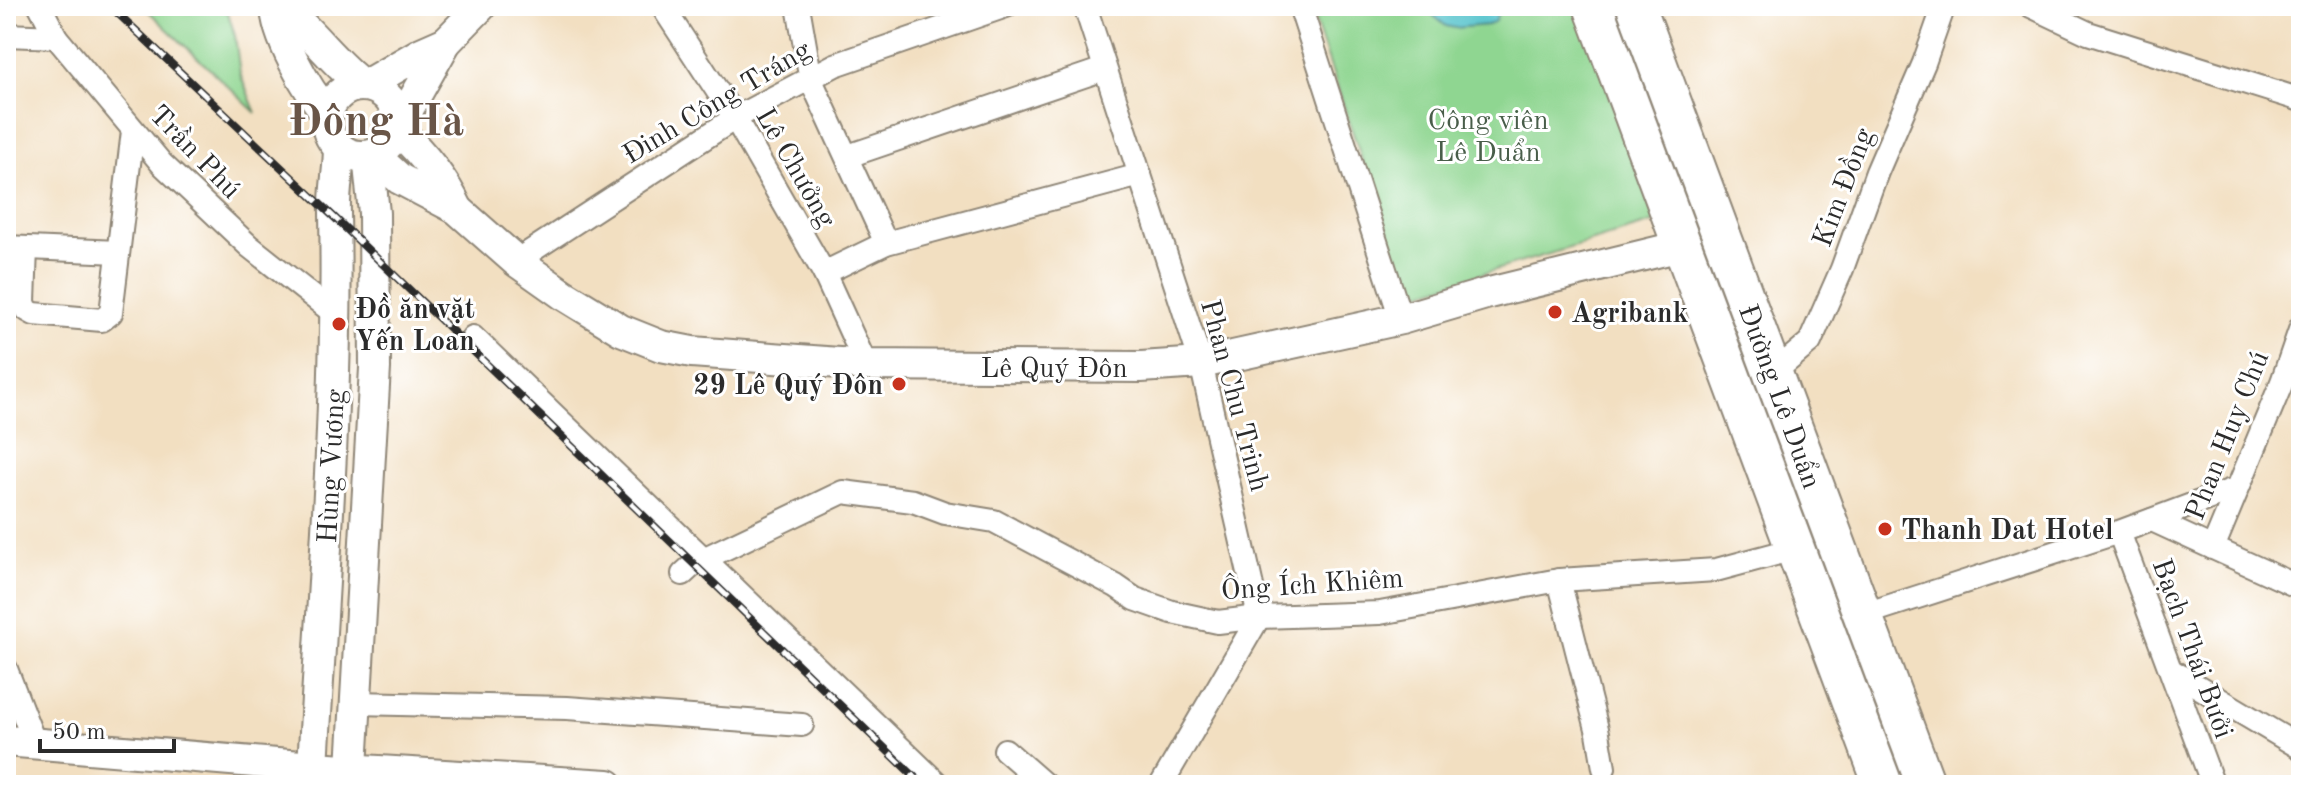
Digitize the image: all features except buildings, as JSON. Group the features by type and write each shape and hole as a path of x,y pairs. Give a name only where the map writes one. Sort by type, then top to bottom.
{"highway":[{"name":"Đường Lê Duẩn","path":"1593,6 1883,785"},
{"name":"Đường Lê Duẩn","path":"1636,6 1926,785"},
{"path":"1681,246 1719,231"}],"street":[{"name":"Trần Phú","path":"40,6 56,37 162,164 249,246 335,314"},
{"path":"327,113 303,77 284,38 276,17 277,6 293,16 343,71 390,100 396,114 397,129"},
{"path":"446,42 364,86 347,88 334,98 327,113 327,127 332,140 354,155 368,156 380,150 397,129 446,42 481,6"},
{"name":"Lê Chưởng","path":"662,6 735,118 824,273 866,365"},
{"path":"798,6 811,80 886,243"},
{"name":"Đinh Công Tráng","path":"516,261 735,118 835,65 1006,6"},
{"name":"Phan Chu Trinh","path":"1085,6 1201,363 1259,617"},
{"path":"1300,6 1401,319"},
{"name":"Kim Đồng","path":"1772,374 1810,342 1842,269 1877,172 1924,63 1944,6"},
{"path":"2031,6 2088,33 2301,100"},
{"path":"6,35 56,37"},
{"path":"848,156 1104,69"},
{"name":"Lê Quý Đôn","path":"397,129 412,143 450,192 457,209"},
{"path":"118,252 16,248 27,310 34,314 102,320 111,313 133,131"},
{"name":"Hùng Vương","path":"312,776 335,365 334,210 339,182 339,147"},
{"name":"Lê Quý Đôn","path":"368,156 380,161 400,179 457,209 516,261 621,330 661,346 692,352 866,365 1125,367 1201,363 1401,319 1489,293 1681,246"},
{"name":"Hùng Vương","path":"352,777 375,368 374,213 368,156"},
{"path":"824,273 886,243 1140,175"},
{"name":"Phan Huy Chú","path":"2152,520 2213,548 2282,382 2301,327"},
{"path":"473,337 939,785"},
{"path":"1862,615 2119,532 2237,488"},
{"name":"Ông Ích Khiêm","path":"683,574 703,559 843,492 913,501 945,513 994,521 1135,599 1172,612 1218,622 1259,617 1380,613 1559,580 1716,570 1794,549"},
{"name":"Bạch Thái Bưởi","path":"2119,532 2213,785"},
{"path":"2213,548 2301,588"},
{"path":"1559,580 1604,768"},
{"path":"1161,785 1259,617"},
{"path":"6,669 20,742 312,776 608,785"},
{"path":"2172,671 2301,748"},
{"path":"356,703 567,708 802,725"},
{"path":"1005,750 1045,785"}],"green space":[{"path":"143,6 226,6 235,36 240,74 256,113"},
{"name":"Công viên Lê Duẩn","path":"1310,6 1578,6 1656,222 1408,296"}],"water":[{"path":"1422,6 1500,6 1495,21 1488,25 1455,28 1446,26"}],"railway":[{"path":"110,6 335,218 923,785"}],"place":[{"name":"Agribank","path":"1555,312"},
{"name":"Đồ ăn vặt Yến Loan","path":"339,324"},
{"name":"29 Lê Quý Đôn","path":"899,384"},
{"name":"Thanh Dat Hotel","path":"1885,529"}],"district":[{"name":"Đông Hà","path":"376,120"}]}
